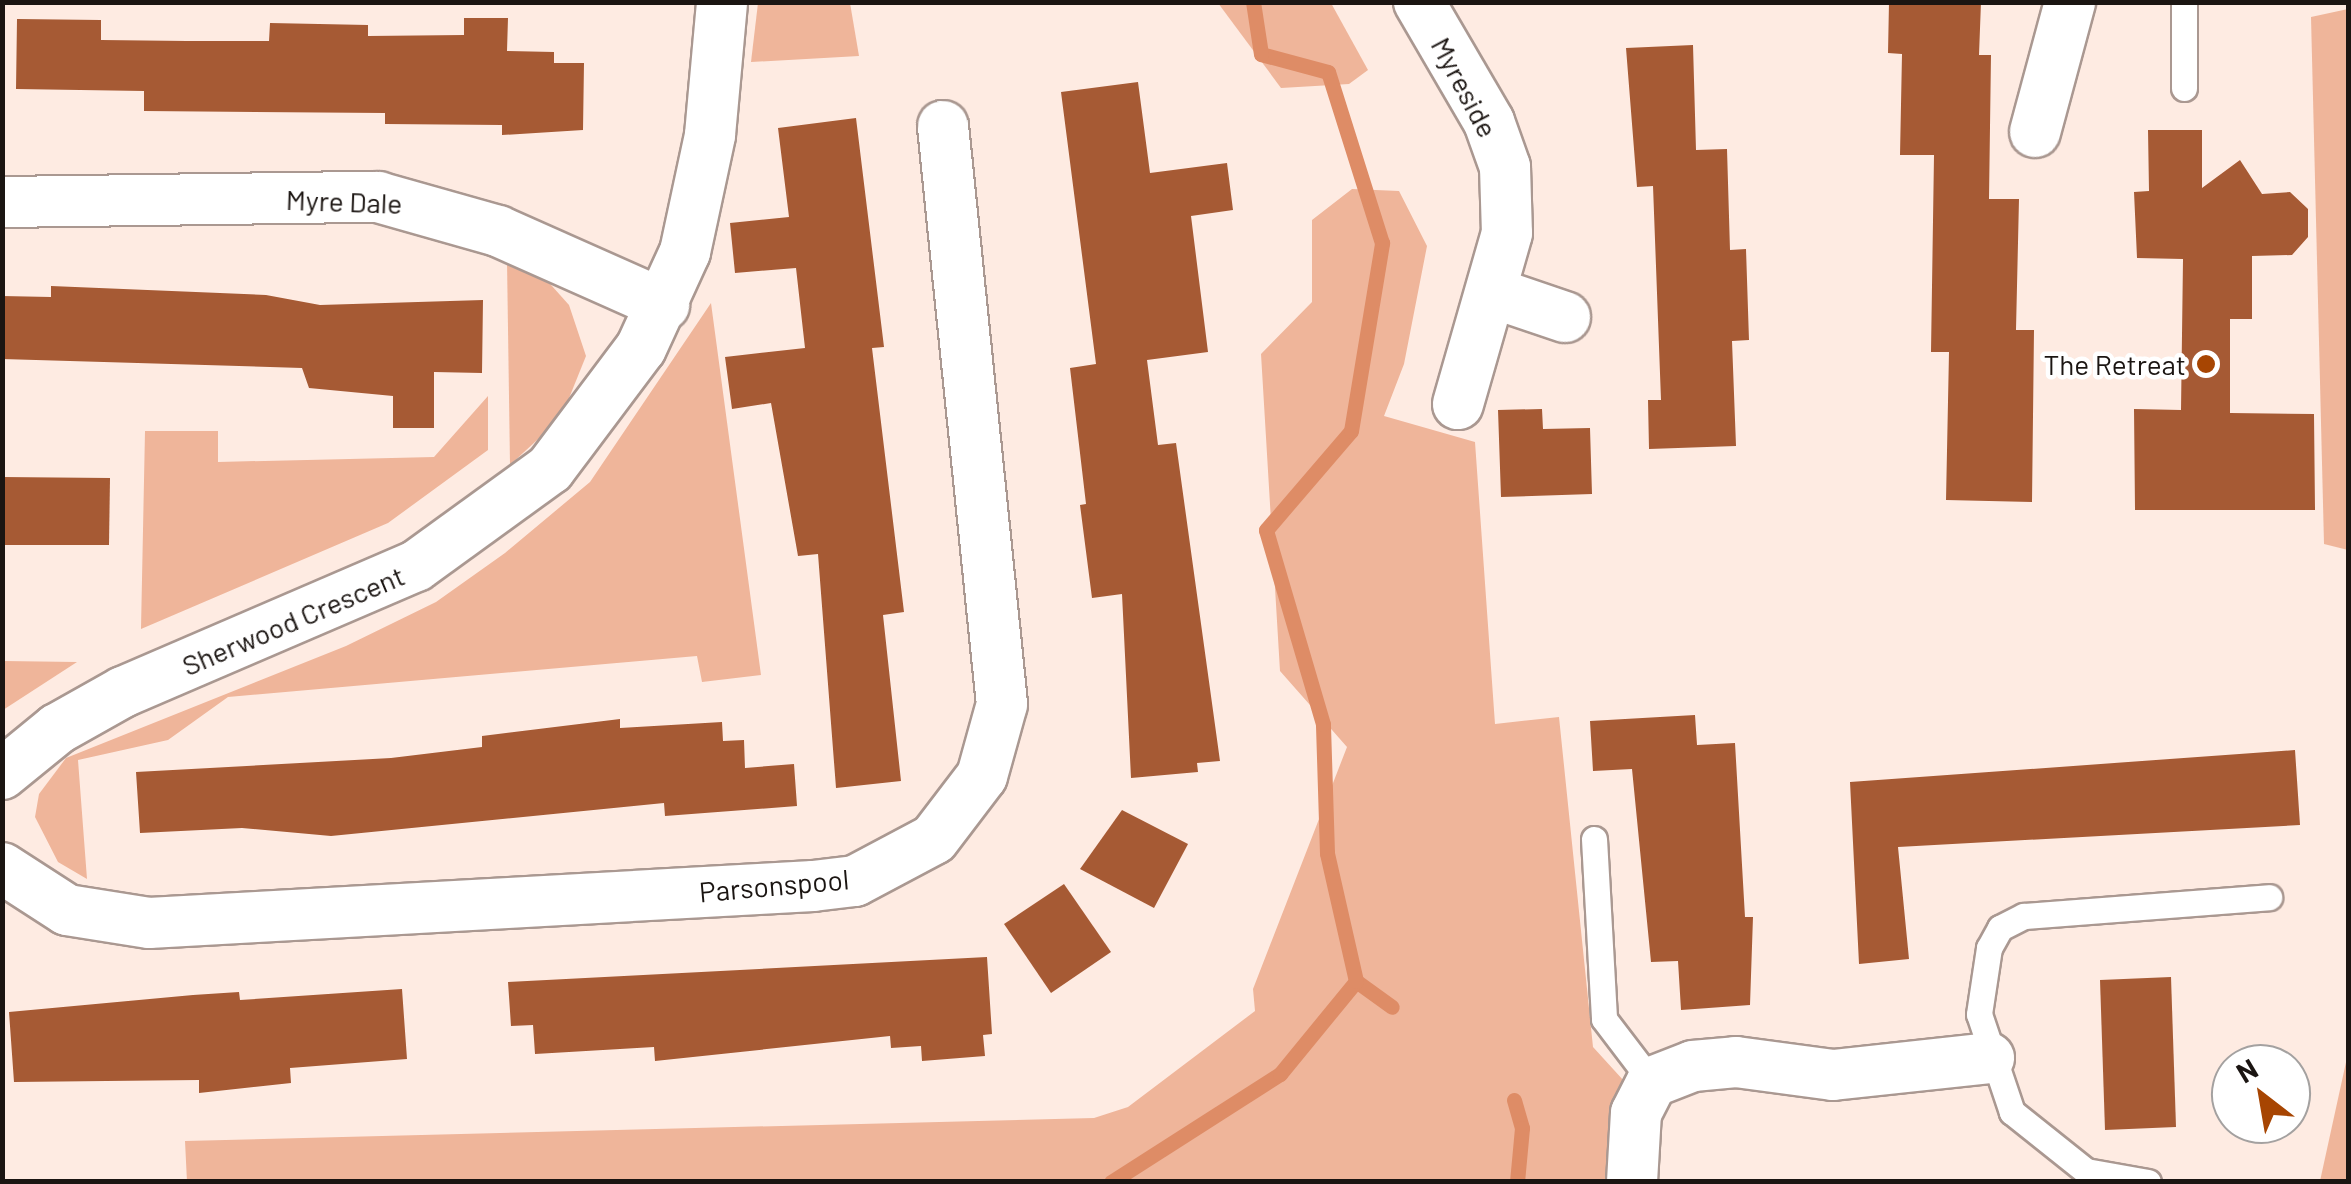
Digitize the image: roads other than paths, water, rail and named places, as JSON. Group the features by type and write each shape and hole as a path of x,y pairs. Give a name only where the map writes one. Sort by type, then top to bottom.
{"street":[{"name":"Sherwood Crescent","path":"2,774 57,729 123,692 351,600 498,510 550,469 606,404 664,306 702,186 722,2"},
{"name":"Myreside","path":"1418,2 1489,122 1505,167 1507,233 1494,293 1458,404"},
{"path":"2035,132 2070,2"},
{"name":"Parsonspool","path":"2,868 67,910 149,923 813,886 855,880 934,839 982,776 1002,704 943,126"},
{"name":"Myre Dale","path":"2,202 378,197 498,230 664,306"},
{"path":"1494,293 1566,317"},
{"path":"1632,1182 1636,1113 1652,1082 1736,1062 1833,1076 1990,1058"}],"lane":[{"path":"2184,2 2184,88"},
{"path":"1594,840 1604,1020 1652,1082"},
{"path":"2148,1182 2086,1171 2055,1154 2012,1112 1990,1058 1982,984 2000,928 2024,916 2269,897"}],"waterway":[{"path":"1111,1182 1280,1074 1356,981 1327,853 1323,724 1266,530 1351,431 1382,243 1328,72 1261,54 1253,2"},
{"path":"1356,981 1392,1007"},
{"path":"1514,1100 1522,1128 1517,1182"}],"place":[{"name":"The Retreat","path":"2206,364"}]}
